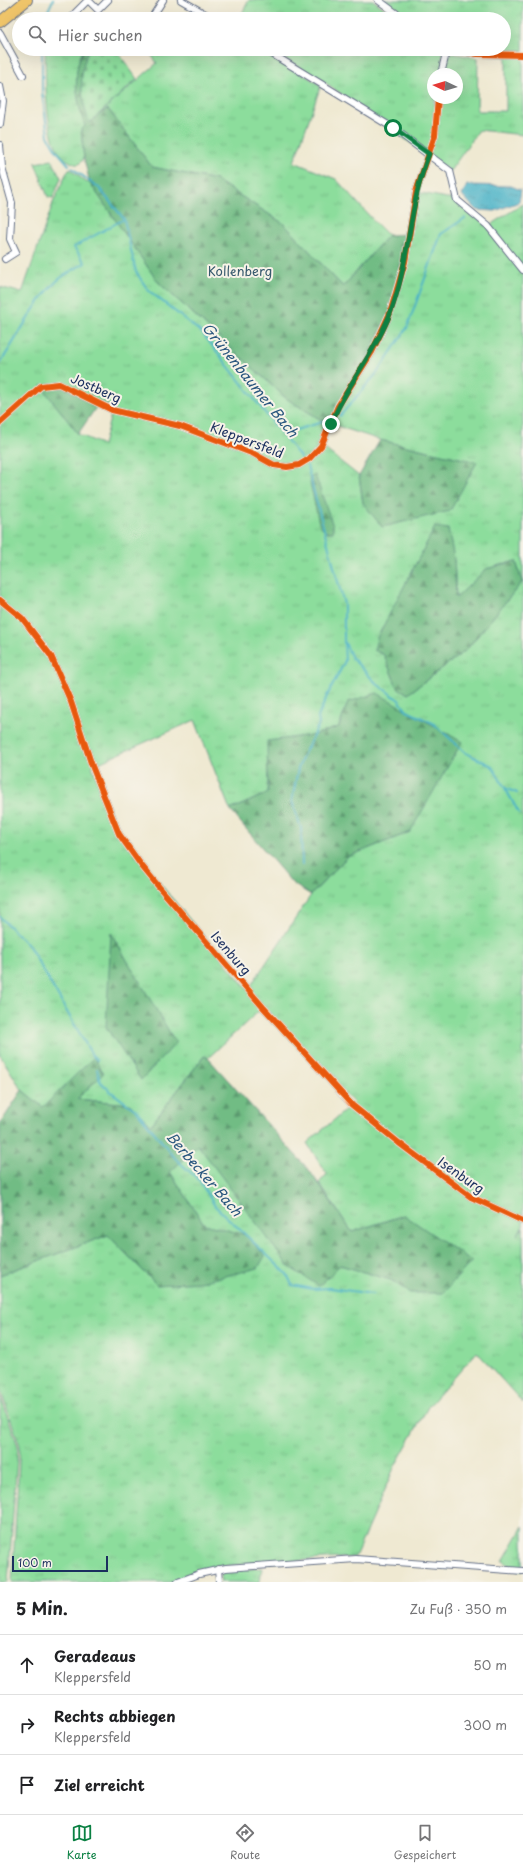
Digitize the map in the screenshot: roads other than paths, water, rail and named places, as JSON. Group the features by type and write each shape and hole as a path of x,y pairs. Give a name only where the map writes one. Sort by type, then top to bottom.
{"main road":[{"path":"12,12 27,0"},
{"path":"0,22 12,12"}],"street":[{"path":"76,12 88,0 98,10 108,0"},
{"path":"155,12 163,0"},
{"path":"181,0 202,12"},
{"path":"378,0 394,12"},
{"path":"0,33 12,55"},
{"path":"511,55 523,55"},
{"path":"12,56 23,76"},
{"path":"275,56 393,128 450,170 457,200 488,226 523,270"},
{"path":"443,68 446,56"},
{"path":"0,86 3,101 0,124"},
{"name":"Kleppersfeld","path":"148,418 180,426 254,454 274,465 287,467 299,466 309,459 321,446 338,406 372,352 390,313 405,262 416,192 435,135 438,104"},
{"path":"0,145 2,167 12,203 10,239 16,252 5,259"},
{"name":"Jostberg","path":"0,423 41,386 59,384 112,410 148,418"},
{"name":"Isenburg","path":"0,600 22,618 50,656 71,702 92,766 119,834 141,865 228,967 352,1105 399,1143 471,1197 523,1221"},
{"path":"178,1582 218,1569 356,1559 523,1571"},
{"path":"218,1569 218,1582"}],"water":[{"path":"467,185 511,186 521,190 519,202 495,211 476,210 462,195"}],"waterway":[{"name":"Grünenbaumer Bach","path":"47,12 53,0"},
{"name":"Grünenbaumer Bach","path":"42,56 42,91 48,136 56,150 69,165"},
{"name":"Grünenbaumer Bach","path":"72,168 99,188 124,219 136,272 148,290 202,333 301,458"},
{"path":"340,416 377,373 407,328 441,234 465,218"},
{"path":"0,363 41,298 64,275 85,263 74,247 124,219"},
{"path":"282,434 326,421"},
{"name":"Grünenbaumer Bach","path":"307,466 344,604 344,641 352,658 377,684 399,700 407,711 433,723 466,753 492,766 505,788 517,793"},
{"path":"302,865 301,828 292,801 298,769 319,724 318,717 327,696 345,661 344,643"},
{"path":"505,788 519,813"},
{"name":"Berbecker Bach","path":"0,917 29,946 92,1055 97,1060"},
{"name":"Berbecker Bach","path":"97,1069 100,1081 110,1091 137,1111 176,1159 199,1180 215,1206 287,1274 292,1285 313,1289 330,1288 373,1294"}],"park label":[{"name":"Kollenberg","path":"240,271"}]}
